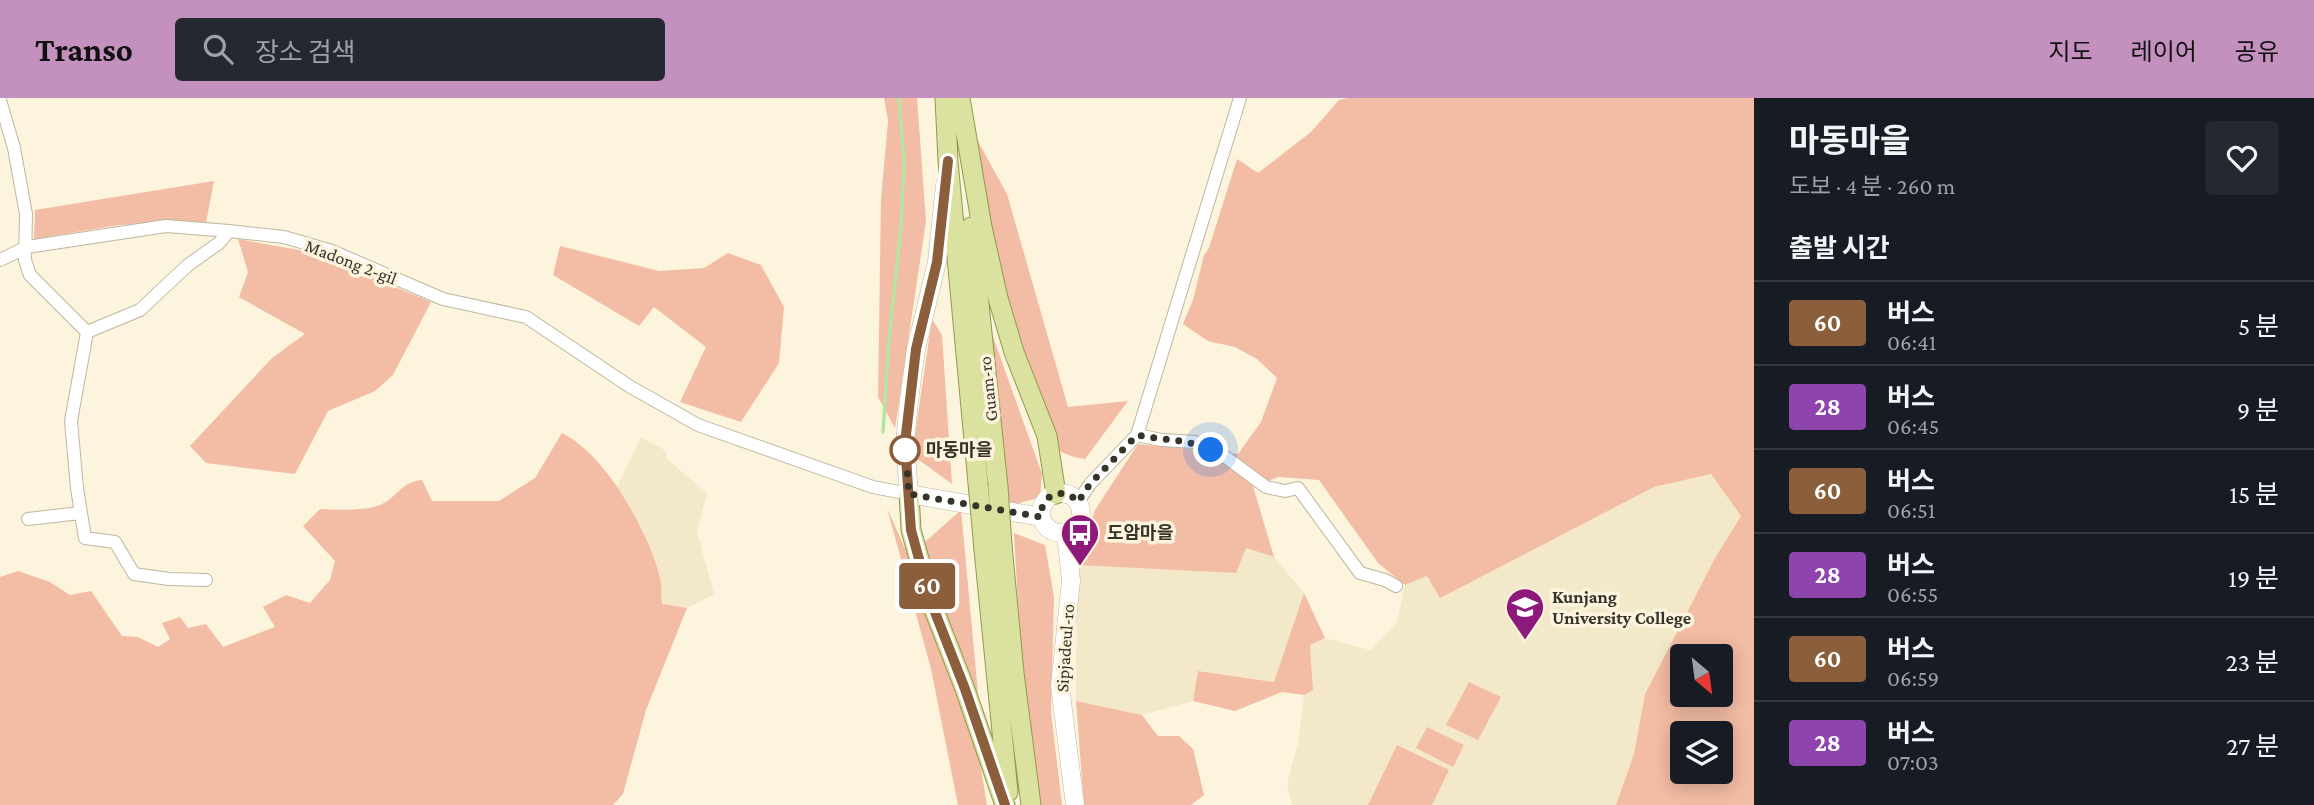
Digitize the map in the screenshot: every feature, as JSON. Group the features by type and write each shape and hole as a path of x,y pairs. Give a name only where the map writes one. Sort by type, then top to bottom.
{"main road":[{"name":"Guam-ro","path":"945,98 948,161 988,485"},
{"name":"Guam-ro","path":"959,98 993,547 1007,805"},
{"path":"959,98 982,227 998,298 1014,352 1047,436 1056,494"},
{"path":"909,494 911,530 931,602 1007,805"},
{"name":"Guam-ro","path":"993,547 1014,673 1031,805"}],"street":[{"path":"1078,502 1090,484 1137,435 1240,98"},
{"path":"0,100 14,148 26,214 26,260 30,275 86,332"},
{"path":"948,161 937,262 916,349 909,400 905,443 909,494 1041,517"},
{"name":"Madong 2-gil","path":"0,260 27,247 166,226 284,237 332,251 443,299 526,317 597,365 698,425 873,487 909,494"},
{"path":"86,332 139,310 188,265 219,243 229,230"},
{"path":"86,332 71,421 85,538 115,542 134,574 206,580"},
{"path":"1137,435 1195,442 1227,458 1266,487 1285,491 1298,488 1360,573 1396,586"},
{"path":"1056,494 1068,494 1081,508 1080,521 1066,533 1053,532 1041,517 1045,500 1056,494"},
{"path":"28,519 80,513"},
{"name":"Sipjadeul-ro","path":"1066,533 1071,581 1060,686 1075,805"}],"shaded area":[{"path":"884,98 917,98 926,221 895,428 878,397 881,199 888,121"},
{"path":"1348,98 1754,98 1754,805 1616,805 1634,754 1645,694 1670,645 1670,707 1733,707 1733,644 1671,644 1715,558 1741,516 1711,474 1654,487 1440,598 1427,576 1405,585 1378,563 1319,480 1279,477 1253,486 1274,557 1246,548 1236,573 1077,565 1095,510 1138,444 1238,454 1261,422 1277,378 1257,359 1235,347 1208,341 1183,324 1237,159 1258,173 1311,132 1339,100"},
{"path":"974,134 1007,194 1068,407 1128,401 1085,459 1056,450 1018,341 980,177"},
{"path":"214,181 206,223 119,225 34,239 35,210"},
{"path":"238,239 310,252 431,302 393,375 375,391 328,411 295,474 206,463 190,446 272,358 305,334 239,297 248,272"},
{"path":"560,246 659,271 704,268 728,253 761,265 784,307 779,363 741,422 680,402 706,347 654,307 639,326 553,275"},
{"path":"932,319 942,335 952,484 912,455"},
{"path":"987,320 1042,474 1040,497 1009,506"},
{"path":"562,433 595,459 610,477 637,520 661,582 662,604 687,608 646,710 623,794 613,805 0,805 0,577 18,571 50,582 70,595 91,591 122,636 138,637 158,647 170,639 162,623 180,617 188,628 206,624 223,647 275,627 263,607 286,595 310,603 330,580 335,561 303,526 320,509 351,510 374,507 386,502 409,484 422,480 432,501 499,501 535,478"},
{"path":"641,437 666,451 666,458 707,493 697,531 714,594 687,608 662,604 661,583 646,540 617,487"},
{"name":"Kunjang University College","path":"1711,474 1741,515 1715,558 1645,694 1634,754 1616,805 1292,805 1287,784 1298,743 1304,695 1313,690 1310,645 1325,638 1370,650 1397,622 1405,585 1427,576 1440,597 1654,487"},
{"path":"887,508 910,560 980,763 987,805 958,805 931,669"},
{"path":"961,510 978,693 936,596 925,542"},
{"path":"1014,533 1045,545 1054,597 1051,712 1062,805 1038,805 1020,639"},
{"path":"1246,548 1274,557 1304,593 1274,682 1199,671 1193,701 1142,715 1076,701 1077,565 1235,573"},
{"path":"1304,593 1325,638 1310,645 1313,690 1304,695 1282,692 1235,711 1193,701 1198,671 1274,682"},
{"path":"1469,682 1501,697 1478,740 1446,725"},
{"path":"1076,701 1142,715 1158,736 1179,736 1193,749 1204,795 1191,805 1084,805"},
{"path":"1427,727 1464,745 1453,767 1416,748"},
{"path":"1397,745 1449,770 1432,805 1368,805"}],"waterway":[{"path":"883,432 889,339 901,227 904,162 899,99"}],"bus line":[{"name":"60","path":"948,161 937,262 916,349 905,443 911,530 931,602 965,689 1005,805"}],"place":[{"name":"마동마을","path":"905,450"},
{"name":"도암마을","path":"1080,567"},
{"name":"Kunjang University College","path":"1525,641"}],"route":[{"path":"905,450 905,443 909,494 1041,517 1042,505 1050,496 1068,494 1078,502 1090,484 1137,435 1195,442 1211,450"}]}
